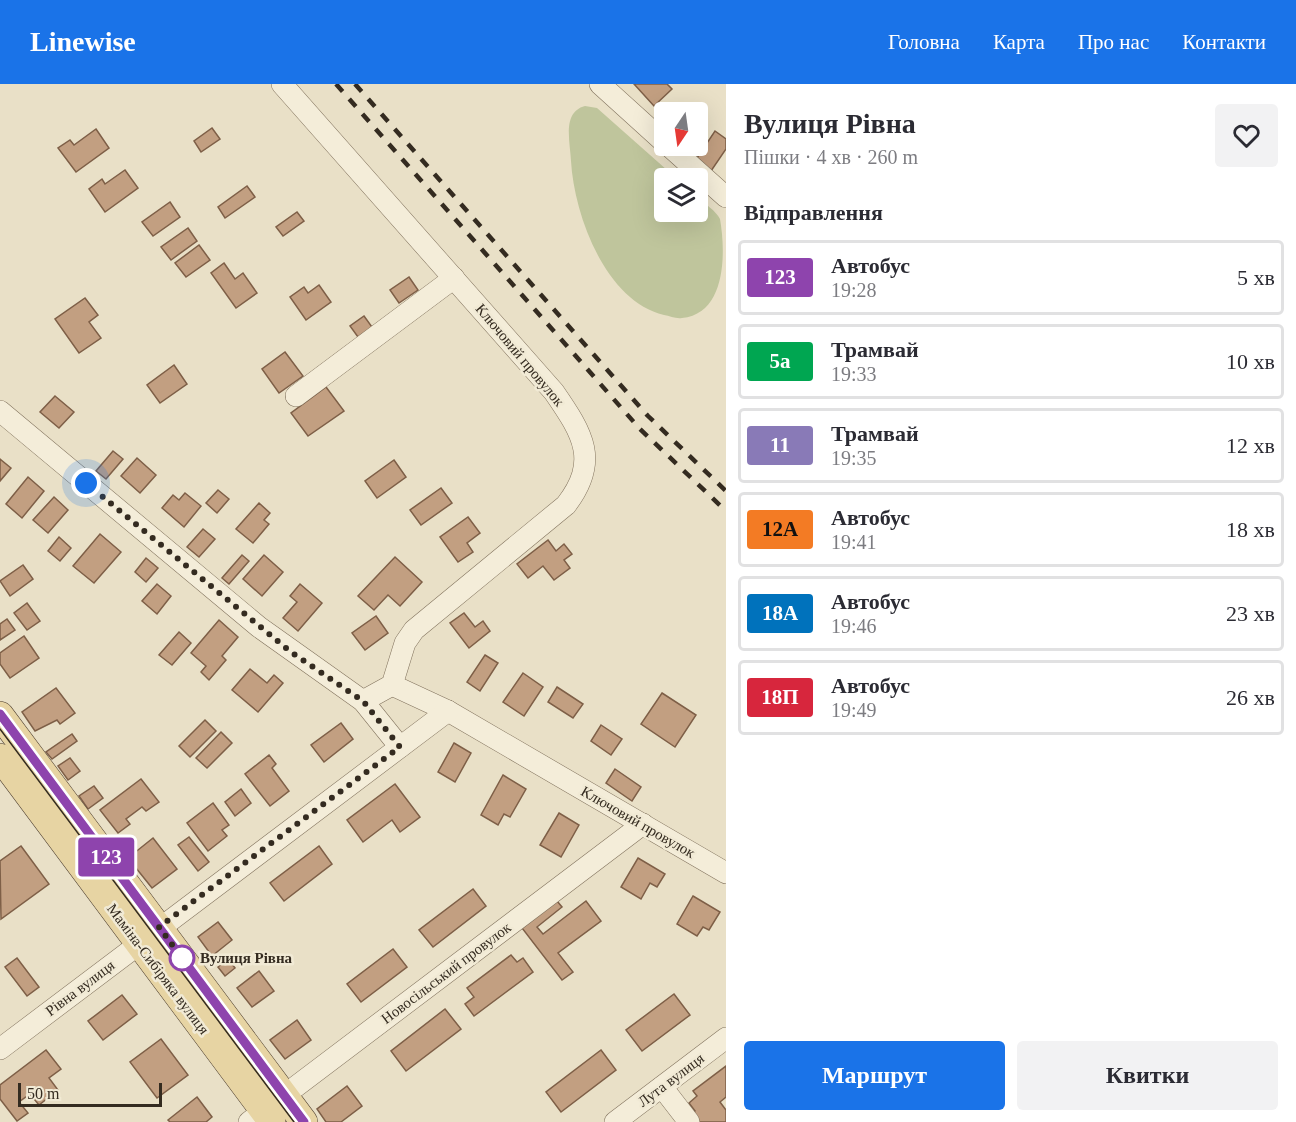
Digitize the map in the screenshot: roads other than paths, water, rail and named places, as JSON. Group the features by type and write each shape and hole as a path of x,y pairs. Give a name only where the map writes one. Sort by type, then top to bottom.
{"main road":[{"name":"Маміна-Сибіряка вулиця","path":"0,714 267,1112 304,1122"},
{"name":"Маміна-Сибіряка вулиця","path":"0,757 149,935"}],"street":[{"name":"Ключовий провулок","path":"282,84 554,392 579,432 584,450 585,471 579,488 566,505 414,630 405,643 392,685 448,711 726,873"},
{"path":"600,84 654,133"},
{"path":"680,156 726,197"},
{"path":"296,396 454,278"},
{"path":"0,411 259,627 291,652 363,701 400,747"},
{"path":"363,701 392,685"},
{"name":"Рівна вулиця","path":"0,1048 448,711"},
{"name":"Новосільський провулок","path":"267,1112 643,824"},
{"name":"Лута вулиця","path":"615,1122 726,1038"},
{"path":"662,1087 689,1122"}],"tram line":[{"path":"0,729 294,1122"}],"railway":[{"path":"336,84 640,429 726,511"},
{"path":"355,84 648,416 726,491"}],"place":[{"name":"Вулиця Рівна","path":"182,958"}]}
